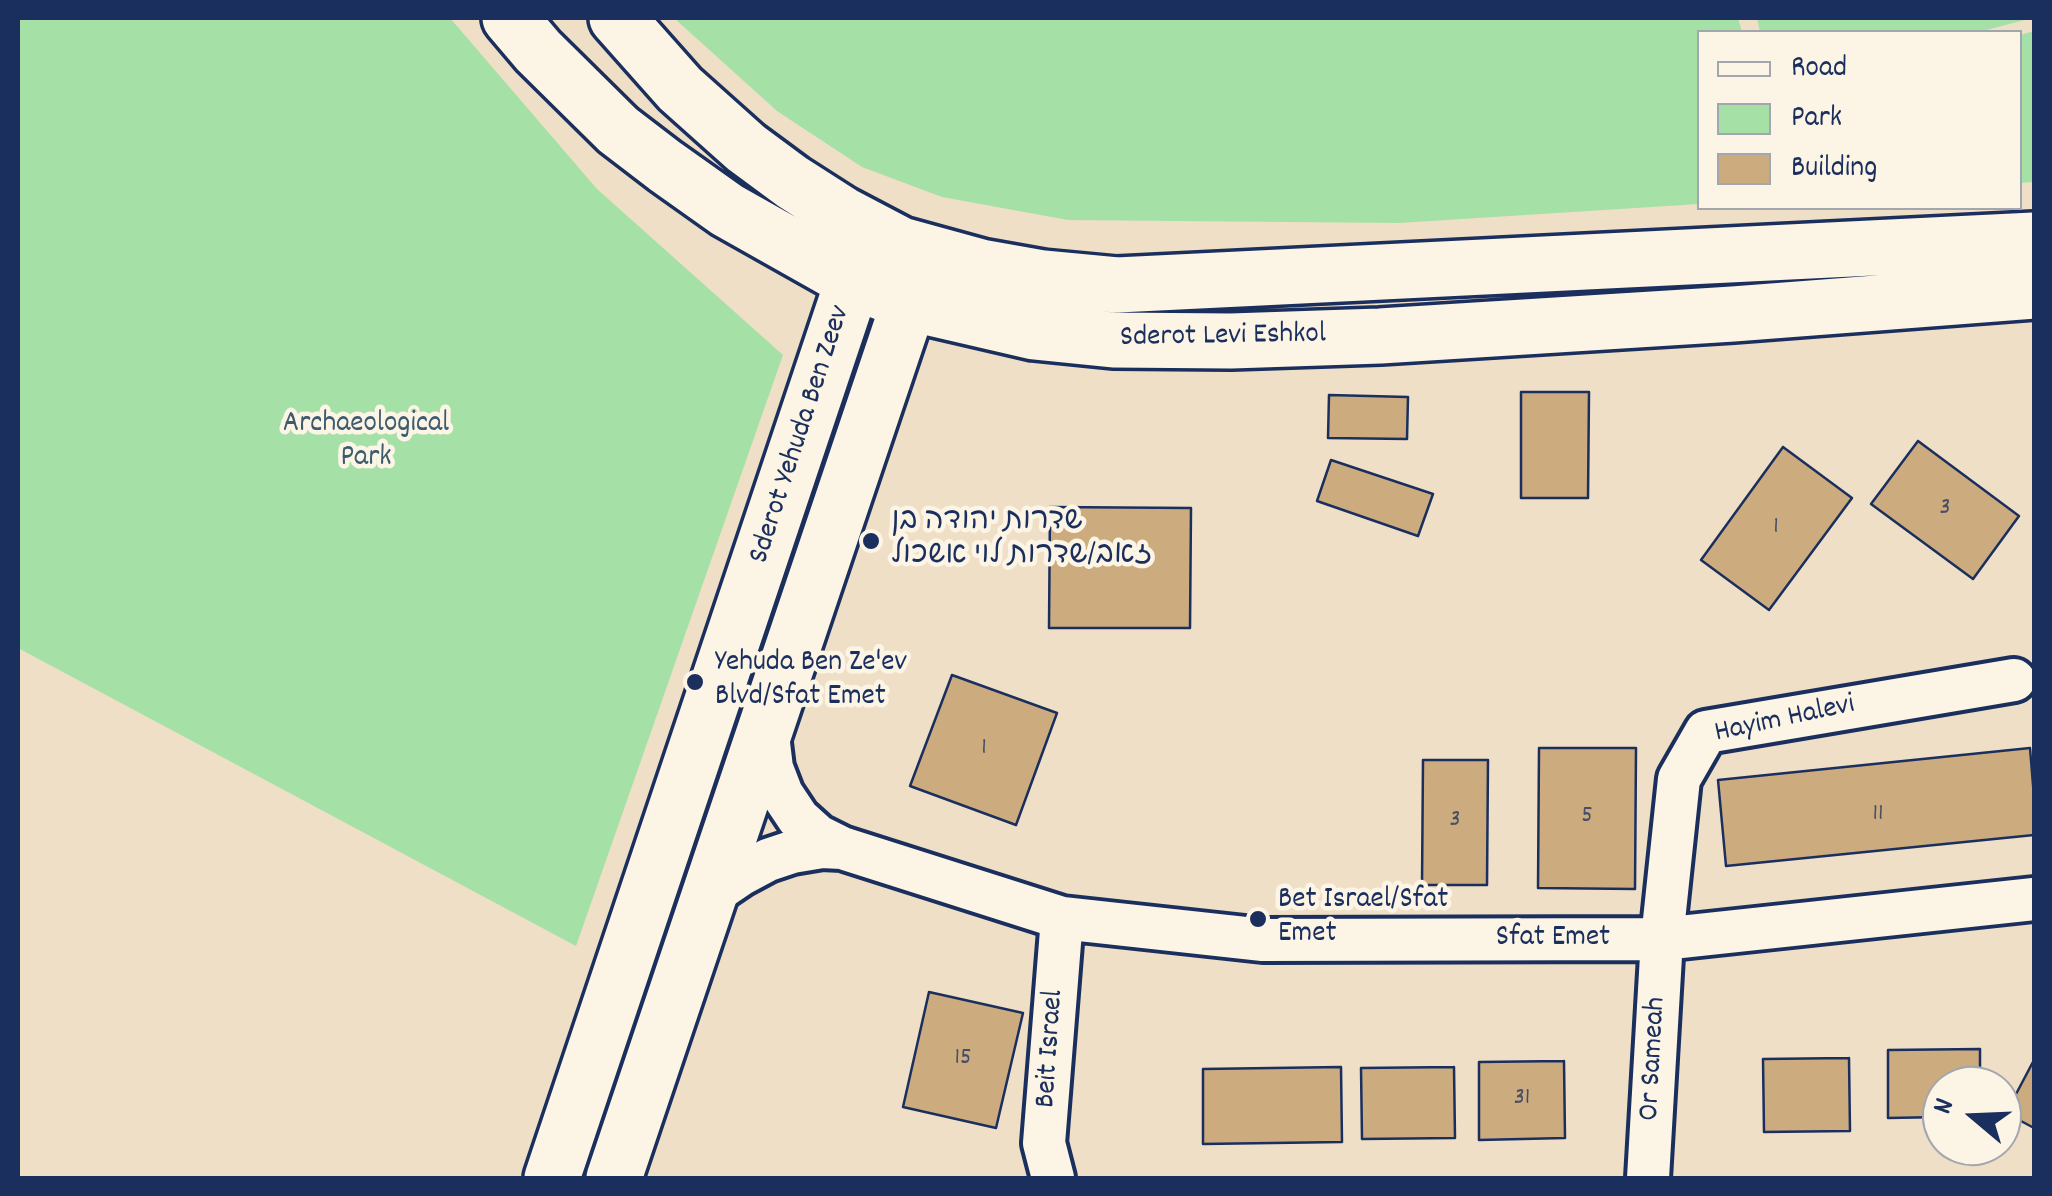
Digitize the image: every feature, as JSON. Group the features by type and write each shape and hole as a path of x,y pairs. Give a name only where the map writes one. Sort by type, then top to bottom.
{"main road":[{"name":"Sderot Levi Eshkol","path":"510,18 618,130 727,210 853,281 909,303 1034,332 1113,340 1380,336 2034,290"},
{"name":"Sderot Levi Eshkol","path":"617,18 680,89 746,148 842,214 901,245 981,267 1043,278 1116,286 2034,240"},
{"name":"Sderot Yehuda Ben Zeev","path":"552,1178 853,281 901,245 909,303 614,1178"}],"street":[{"name":"Hayim Halevi","path":"1662,939 1679,779 1706,732 2014,680"},
{"name":"Sfat Emet","path":"766,726 772,768 782,794 798,818 818,836 842,848 1062,918 1263,940 1662,939 2034,899"},
{"name":"Sfat Emet","path":"710,896 768,860 807,850 842,848"},
{"name":"Beit Israel","path":"1053,1178 1044,1143 1062,918"},
{"name":"Or Sameah","path":"1648,1178 1662,939"}],"green space":[{"name":"Archaeological Park","path":"18,18 450,18 597,189 783,355 576,946 18,648"},
{"path":"674,18 1738,18 1741,30 1697,30 1697,204 1399,223 1068,220 942,197 862,167 777,111"},
{"path":"1757,18 2032,18 1987,30 1760,30"},
{"path":"2034,31 2034,182 2022,183 2022,34"}],"building":[{"path":"1521,392 1589,392 1588,498 1521,498"},
{"path":"1329,395 1408,397 1407,439 1328,438"},
{"path":"1918,441 2019,516 1973,579 1871,504"},
{"path":"1783,447 1852,498 1769,610 1701,560"},
{"path":"1331,460 1433,494 1418,536 1317,501"},
{"path":"1050,507 1191,508 1190,628 1049,628"},
{"path":"952,675 1057,713 1016,825 910,786"},
{"path":"1539,748 1636,748 1635,889 1538,888"},
{"path":"2030,748 2034,835 1726,866 1718,780"},
{"path":"1423,760 1488,760 1487,885 1422,885"},
{"path":"929,992 1023,1013 996,1128 903,1107"},
{"path":"1980,1049 1980,1066 1922,1066 1922,1117 1888,1118 1888,1050"},
{"path":"1849,1058 1850,1131 1764,1132 1763,1059"},
{"path":"2034,1060 2034,1128 2022,1122 2022,1083"},
{"path":"1564,1061 1565,1138 1479,1140 1479,1062"},
{"path":"1341,1067 1342,1142 1203,1144 1203,1069"},
{"path":"1454,1067 1455,1138 1362,1139 1361,1068"}],"place":[{"name":"שדרות יהודה בן זאב/שדרות לוי אשכול","path":"871,541"},
{"name":"Yehuda Ben Ze'ev Blvd/Sfat Emet","path":"695,682"},
{"name":"Bet Israel/Sfat Emet","path":"1258,919"}]}
